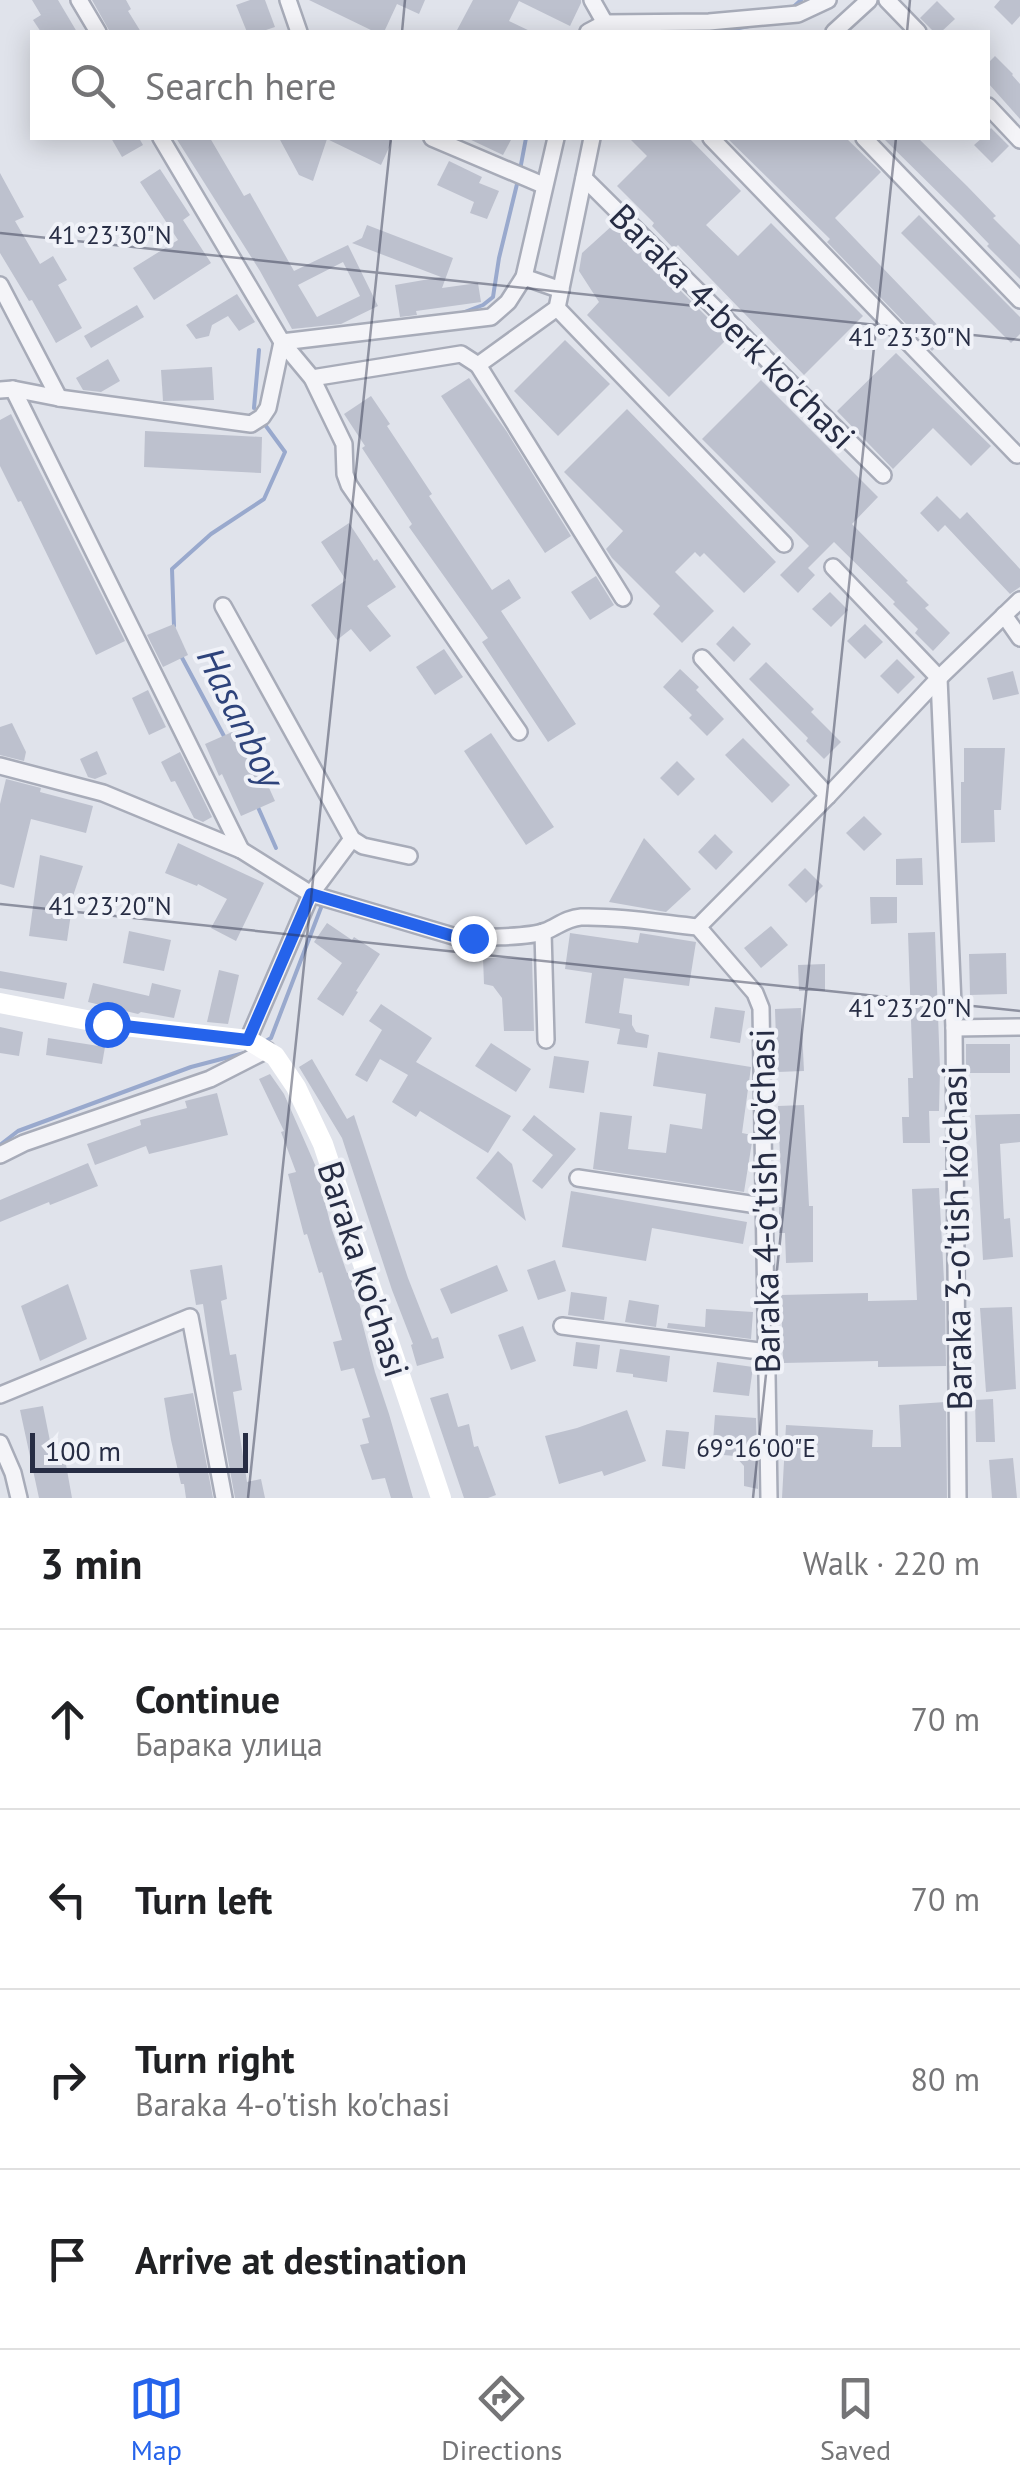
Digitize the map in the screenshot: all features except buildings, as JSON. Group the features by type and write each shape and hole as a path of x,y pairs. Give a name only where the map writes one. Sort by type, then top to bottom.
{"main road":[{"path":"0,1003 107,1024 255,1044"},
{"name":"Baraka ko'chasi","path":"255,1044 275,1056 286,1071 323,1144 441,1498"}],"street":[{"path":"79,0 97,30"},
{"path":"288,0 298,30"},
{"path":"592,0 605,23"},
{"path":"592,30 605,23 709,22 798,14 828,0"},
{"path":"836,30 869,0"},
{"path":"886,0 916,30"},
{"path":"990,108 1020,140"},
{"path":"162,140 282,342 312,378 344,444 348,486 519,732"},
{"path":"437,140 544,185"},
{"path":"282,342 490,316 508,302 524,277 555,140"},
{"path":"478,365 557,308 592,140"},
{"path":"713,140 1017,454"},
{"path":"866,140 1020,300"},
{"name":"Baraka 4-berk ko'chasi","path":"584,178 883,474"},
{"path":"524,277 561,290"},
{"path":"0,285 58,398"},
{"path":"557,308 784,544"},
{"path":"6,390 252,424 268,408 282,342"},
{"path":"312,378 460,354 478,365 624,598"},
{"path":"6,390 241,850"},
{"path":"833,566 939,678"},
{"path":"0,766 103,793 241,850 311,894 453,936 543,932 568,919 582,918 698,927 1020,600"},
{"path":"223,606 352,839 363,846 409,856"},
{"path":"1004,615 1020,638"},
{"path":"702,658 828,796"},
{"name":"Baraka 3-o'tish ko'chasi","path":"939,678 954,1028 958,1498"},
{"path":"0,1155 24,1143 210,1079 255,1044 311,894 352,839"},
{"name":"Baraka 4-o'tish ko'chasi","path":"698,927 755,993 761,1008 769,1498"},
{"path":"543,932 546,1040"},
{"path":"954,1028 1020,1027"},
{"path":"578,1178 764,1206"},
{"path":"0,1394 190,1316 224,1498"},
{"path":"562,1326 766,1352"},
{"path":"0,1444 19,1498"}],"waterway":[{"name":"Hasanboy","path":"790,10 801,0"},
{"name":"Hasanboy","path":"729,30 749,26"},
{"name":"Hasanboy","path":"520,170 526,140"},
{"name":"Hasanboy","path":"462,313 493,297 518,180"},
{"name":"Hasanboy","path":"254,408 259,350"},
{"name":"Hasanboy","path":"174,626 172,569 211,534 264,499 285,452 263,422"},
{"name":"Hasanboy","path":"180,654 225,738"},
{"name":"Hasanboy","path":"257,805 276,848"},
{"name":"Hasanboy","path":"264,1042 271,1038 322,905"},
{"name":"Hasanboy","path":"0,1145 18,1131 191,1067 248,1052"}],"route":[{"path":"107,1024 248,1040 311,894 453,936 473,938"}]}
